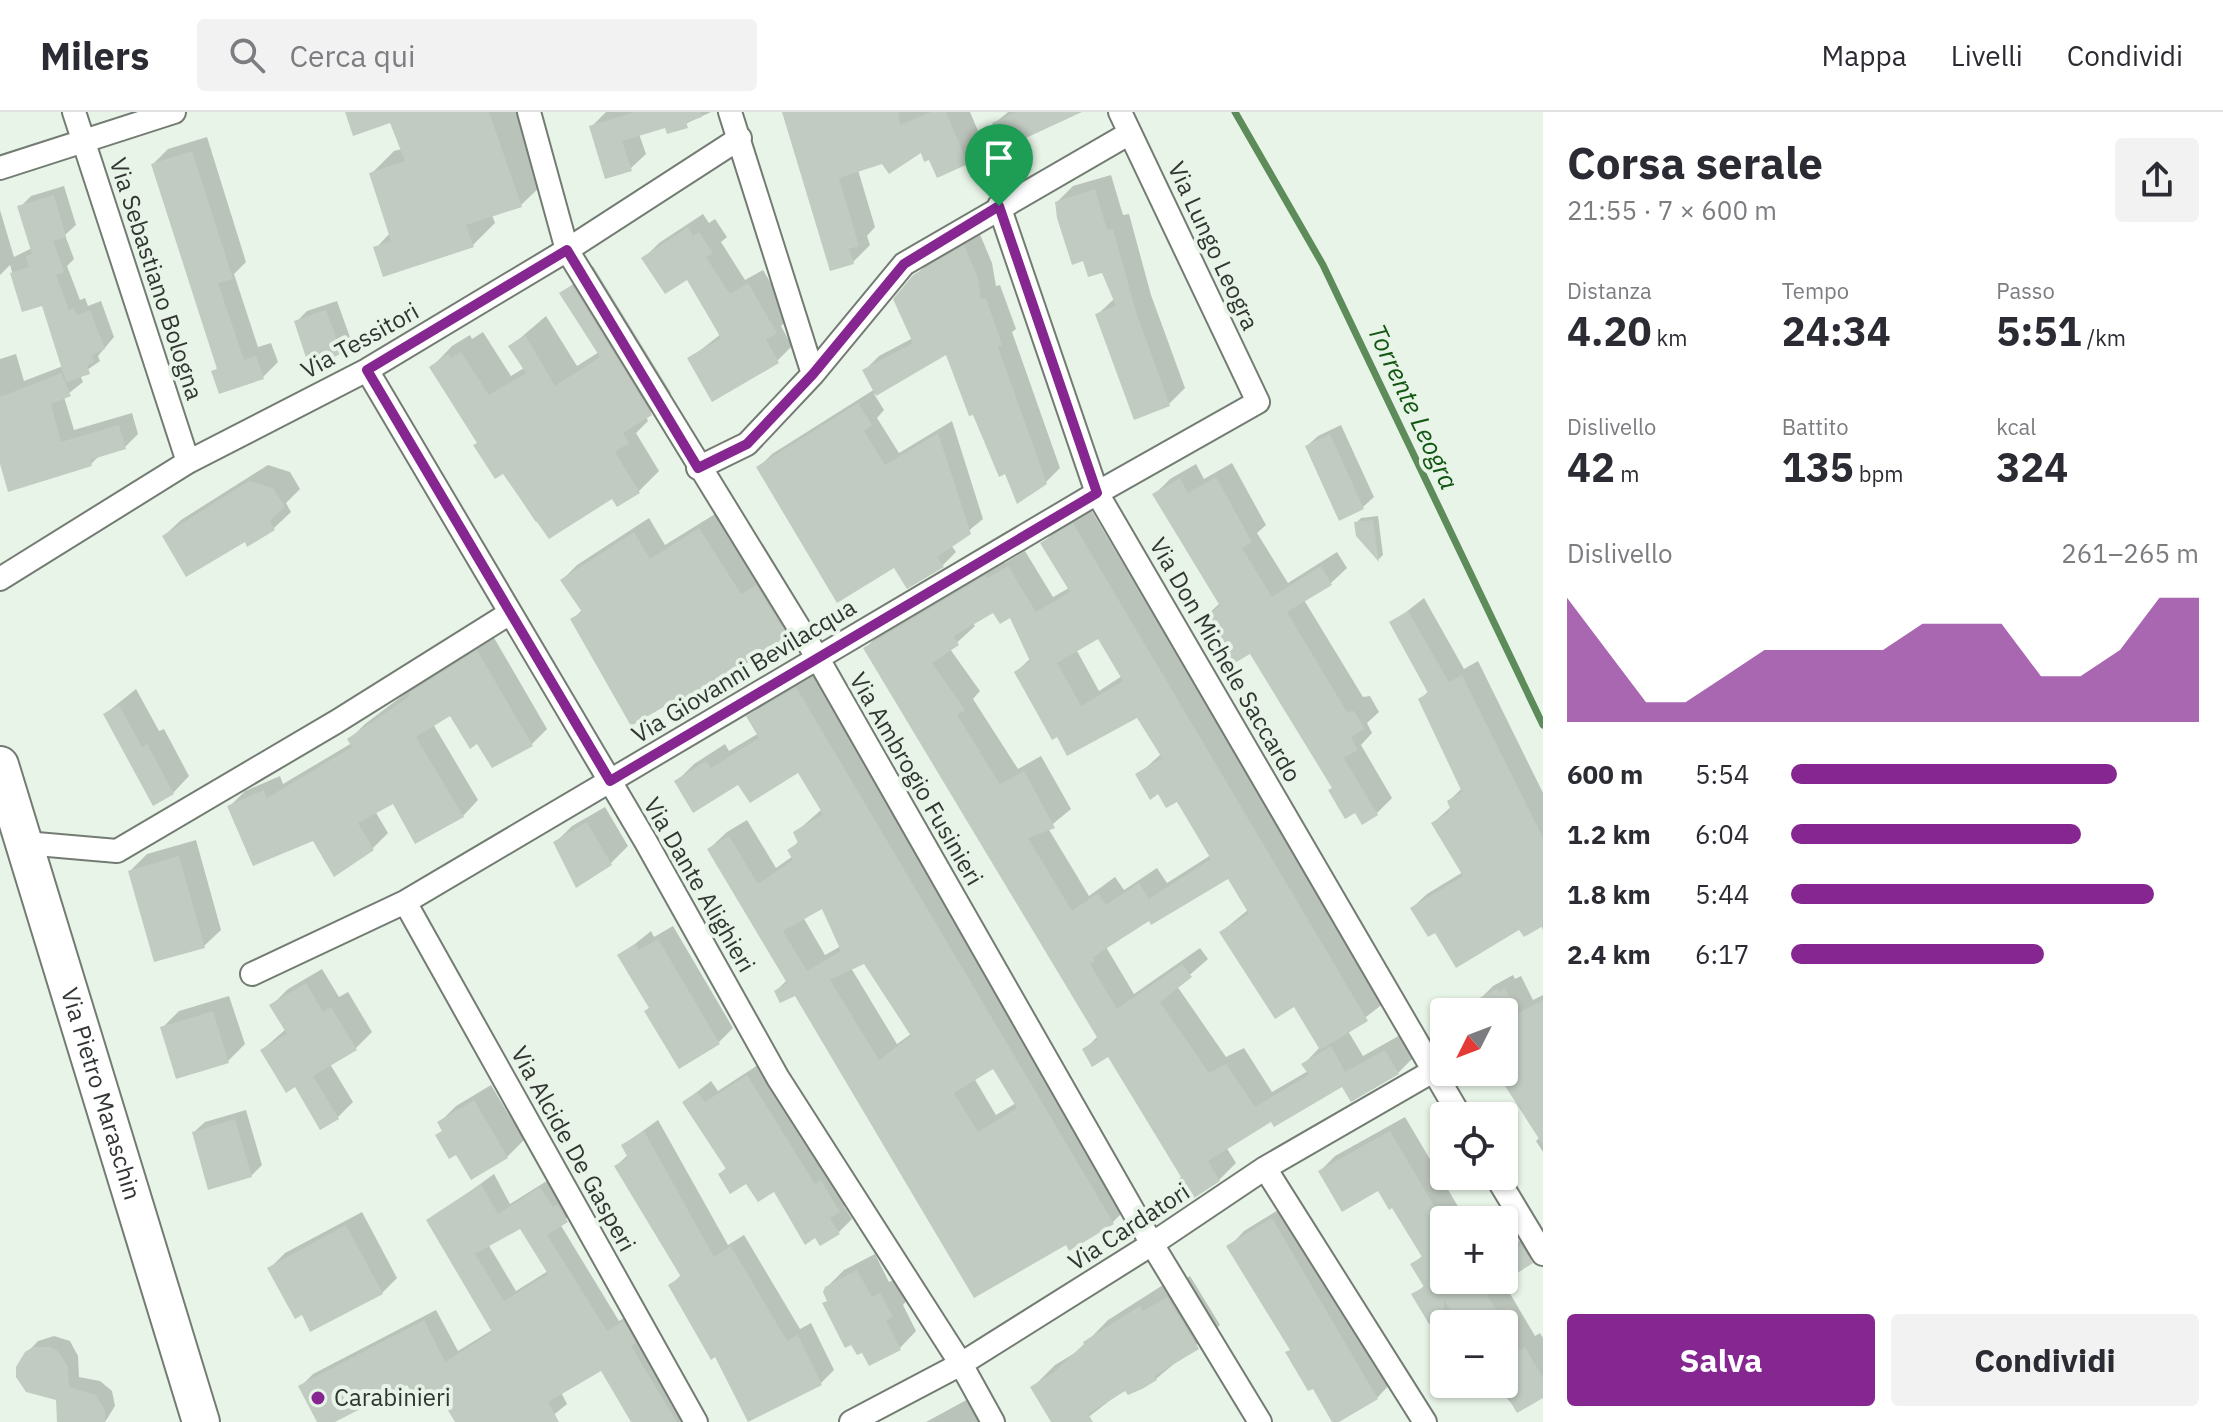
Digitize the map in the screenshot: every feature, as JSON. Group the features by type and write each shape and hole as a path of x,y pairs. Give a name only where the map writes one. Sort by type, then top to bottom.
{"main road":[{"name":"Via Pietro Maraschin","path":"0,765 201,1422"}],"street":[{"name":"Via Sebastiano Bologna","path":"74,112 188,462"},
{"path":"0,168 174,112"},
{"name":"Via Ambrogio Fusinieri","path":"529,112 567,250 698,468 817,657 1152,1244 1260,1422"},
{"path":"730,112 813,374"},
{"name":"Via Lungo Leogra","path":"1120,112 1258,402"},
{"path":"698,468 747,444 813,374 904,264 999,206 1130,133"},
{"name":"Via Tessitori","path":"0,579 188,462 367,370 567,250 740,138"},
{"name":"Via Don Michele Saccardo","path":"999,206 1097,493 1430,1066"},
{"name":"Via Dante Alighieri","path":"367,370 610,781 778,1078 961,1364 993,1422"},
{"name":"Via Giovanni Bevilacqua","path":"252,974 405,902 817,657 1258,402"},
{"path":"25,843 117,851 336,722 510,613"},
{"name":"Via Alcide De Gasperi","path":"405,902 696,1422"},
{"name":"Via Cardatori","path":"851,1422 961,1364 1152,1244 1265,1168 1430,1073"},
{"path":"1265,1168 1425,1422"},
{"path":"1504,1190 1543,1254"}],"building":[{"path":"345,112 489,112 522,207 466,225 474,247 383,277 373,247 391,241 369,173 405,161 390,123 353,136"},
{"path":"635,112 701,112 702,117 686,122 688,128 667,134 665,128 622,141 632,171 605,179 589,126"},
{"path":"782,112 898,112 900,125 931,112 946,112 968,164 937,178 929,160 924,162 921,153 889,174 882,164 839,178 859,246 849,249 854,264 830,271"},
{"path":"1016,112 1082,112 1004,148 992,123"},
{"path":"192,151 233,279 218,283 244,360 256,356 264,379 219,394 211,371 217,369 151,164"},
{"path":"1095,189 1107,230 1113,229 1136,312 1170,406 1134,420 1095,314 1116,306 1102,273 1088,277 1083,261 1072,265 1057,218 1055,202"},
{"path":"54,195 66,237 53,241 64,272 56,275 69,310 74,308 77,315 90,310 105,349 92,355 94,362 87,365 90,374 66,382 42,306 22,312 10,273 29,267 26,256 32,254 17,206"},
{"path":"688,227 693,236 699,232 713,253 706,257 730,294 748,283 777,333 766,340 779,363 712,402 687,358 721,338 687,280 665,294 641,258"},
{"path":"964,245 978,278 981,299 986,298 1002,345 998,347 1047,484 1017,504 1005,474 999,477 973,415 969,416 946,355 876,396 862,370 913,343 893,299 913,275"},
{"path":"572,285 652,415 623,433 629,443 615,452 640,493 617,507 612,499 549,539 503,474 495,479 473,445 477,443 429,367 448,354 451,358 461,352 489,395 526,373 508,346 525,335 555,386 600,357 559,293"},
{"path":"326,310 342,353 310,370 294,321"},
{"path":"61,373 71,396 51,404 61,442 119,425 126,449 90,460 92,466 8,492 0,464 0,397"},
{"path":"858,403 872,425 864,431 885,465 938,433 971,534 937,557 944,567 907,589 894,568 837,603 756,467"},
{"path":"1330,434 1364,509 1339,521 1305,446"},
{"path":"1216,477 1252,542 1242,548 1272,597 1321,566 1332,585 1287,612 1347,712 1354,711 1365,729 1351,737 1358,750 1344,758 1378,815 1362,825 1355,813 1345,819 1328,790 1332,788 1250,654 1233,664 1202,618 1220,606 1152,494 1180,478 1188,493"},
{"path":"249,481 273,488 285,507 270,521 275,530 247,547 245,542 186,577 162,536"},
{"path":"1373,520 1379,562 1356,536 1354,522"},
{"path":"1073,523 1368,1021 1320,1050 1294,1007 1275,1019 1219,932 1249,914 1228,879 1151,925 1149,921 1093,957 1095,961 1090,964 1117,1009 1182,964 1192,977 1160,1002 1209,1073 1226,1064 1255,1107 1309,1075 1301,1064 1331,1046 1345,1072 1385,1050 1399,1074 1351,1102 1342,1087 1274,1127 1271,1122 1208,1161 1220,1181 1191,1200 1178,1179 1181,1177 1108,1057 1092,1067 1082,1049 1098,1039 863,648 986,575 988,578 1008,566 1036,612 1070,592 1040,543","holes":["993,613 1000,624 1010,618 1030,661 1014,672 1052,740 1057,737 1067,756 1137,718 1162,758 1135,774 1150,800 1158,794 1166,808 1177,802 1211,859 1149,899 1139,883 1106,905 1098,893 1072,911 1028,838 1055,828 1024,771 1000,784 957,715 965,710 932,663 959,645 954,636","1098,639 1123,681 1081,706 1057,663"]},
{"path":"699,528 741,594 756,585 789,638 682,702 679,698 631,726 570,619 582,612 560,580 634,532 650,559"},
{"path":"1408,611 1449,682 1462,675 1543,838 1543,926 1524,937 1519,930 1456,968 1435,933 1428,937 1410,908 1463,876 1431,823 1448,813 1450,808 1447,801 1462,792 1418,699 1428,693 1389,622"},
{"path":"477,650 533,746 492,768 477,744 470,749 450,716 416,737 464,817 415,844 393,804 358,823 374,850 334,877 313,841 253,866 227,806 264,790 267,798 352,747 347,739 410,696 409,693"},
{"path":"796,687 1114,1224 1069,1251 1066,1245 974,1298 795,996 780,1003 774,991 787,983 707,849 729,836 758,884 793,860 787,850 798,843 793,832 823,814 798,773 750,803 738,785 693,813 674,781 706,761 711,768 759,738 746,716","holes":["822,909 841,951 807,971 783,931","864,964 911,1036 879,1060 830,980","993,1069 1017,1108 978,1132 954,1093"]},
{"path":"119,705 142,747 147,744 174,794 153,806 103,714"},
{"path":"587,822 612,865 576,888 553,842"},
{"path":"179,856 205,948 154,962 128,871"},
{"path":"658,939 720,1044 679,1069 644,1011 649,1008 617,955 635,944 639,950"},
{"path":"306,983 323,1012 331,1007 357,1050 313,1076 339,1119 320,1130 295,1087 286,1093 260,1050 287,1034 269,1005"},
{"path":"1504,987 1510,998 1480,998 1498,988 1500,993"},
{"path":"1543,1000 1543,1145 1505,1086 1518,1086 1518,1013"},
{"path":"213,1011 229,1063 176,1079 160,1027"},
{"path":"747,1075 815,1184 821,1180 840,1212 830,1218 840,1234 820,1246 815,1238 805,1245 774,1192 758,1202 746,1184 730,1194 718,1174 726,1169 682,1102 697,1092 705,1102"},
{"path":"474,1100 508,1158 471,1180 456,1155 449,1159 435,1135 442,1131 437,1122"},
{"path":"235,1119 252,1177 208,1190 192,1132"},
{"path":"644,1131 714,1257 731,1246 787,1341 798,1335 822,1385 748,1422 715,1357 711,1360 668,1285 681,1277 614,1166 628,1158 621,1145"},
{"path":"1390,1131 1434,1206 1430,1206 1430,1294 1487,1294 1496,1310 1450,1310 1444,1300 1444,1310 1430,1310 1429,1324 1411,1294 1424,1287 1410,1264 1422,1257 1392,1208 1389,1210 1378,1191 1342,1212 1318,1171"},
{"path":"481,1184 498,1214 540,1187 553,1207 557,1204 568,1222 547,1235 607,1331 624,1321 636,1343 631,1346 677,1422 631,1422 601,1371 548,1402 559,1422 455,1422 437,1392 418,1402 407,1385 335,1422 317,1422 298,1386 424,1320 445,1362 492,1332 426,1220","holes":["520,1229 548,1274 504,1301 475,1254"]},
{"path":"1272,1218 1378,1399 1339,1422 1332,1422 1313,1389 1308,1391 1285,1352 1290,1350 1226,1246"},
{"path":"346,1225 383,1294 310,1332 302,1315 295,1319 267,1268"},
{"path":"1521,1245 1533,1263 1518,1273 1518,1247"},
{"path":"857,1270 872,1297 880,1293 893,1317 886,1321 901,1350 869,1366 862,1353 857,1355 851,1345 845,1348 822,1303 827,1301 823,1292 825,1287"},
{"path":"1167,1297 1199,1349 1154,1376 1157,1380 1142,1389 1128,1395 1125,1391 1088,1414 1093,1422 1051,1422 1030,1387 1053,1373 1083,1342 1140,1306 1143,1311"},
{"path":"33,1347 51,1347 59,1352 68,1367 69,1387 96,1395 105,1410 105,1422 57,1422 56,1400 26,1392 16,1377 16,1367 25,1352"},
{"path":"1518,1347 1520,1350 1525,1347 1543,1378 1543,1398 1517,1413 1508,1398 1518,1398"}],"waterway":[{"name":"Torrente Leogra","path":"1235,112 1323,265 1543,725"}],"place":[{"name":"Carabinieri","path":"318,1398"}],"route":[{"path":"999,206 1097,493 610,781 367,370 567,250 698,468 724,458 747,444 813,374 904,264 999,206"}]}
